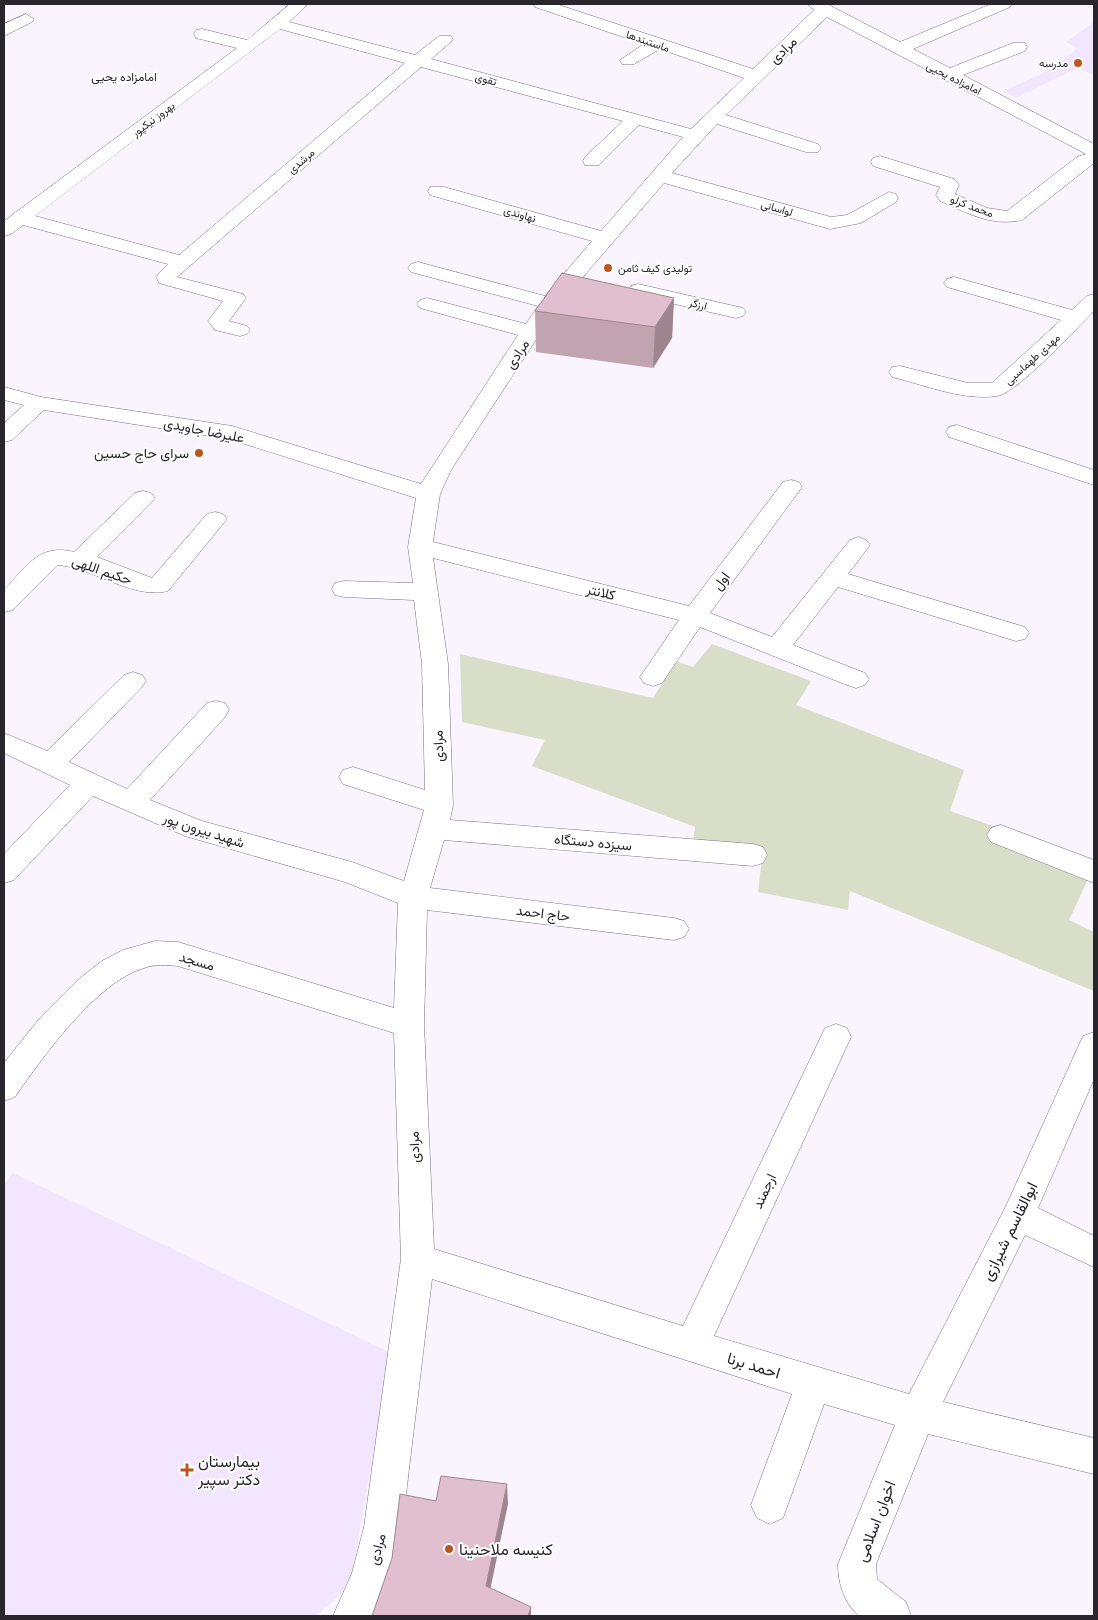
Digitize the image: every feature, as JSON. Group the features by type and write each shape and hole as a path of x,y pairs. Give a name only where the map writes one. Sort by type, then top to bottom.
{"street":[{"name":"ماستبندها","path":"541,4 756,76"},
{"path":"898,49 1004,4"},
{"name":"بهروز نیکپور","path":"4,230 250,46 278,24 290,6"},
{"name":"امامزاده یحیی","path":"820,7 1094,151"},
{"name":"مرادی","path":"352,1616 356,1611 370,1576 384,1527 418,1259 409,1025 413,897 437,817 435,664 420,547 428,494 440,470 550,303 581,278 604,238 704,126 756,76 820,7"},
{"path":"4,31 26,19"},
{"name":"تقوی","path":"278,24 634,119 704,126 812,148"},
{"path":"202,34 250,46"},
{"path":"418,61 445,40"},
{"path":"628,60 656,44"},
{"path":"949,75 1019,47"},
{"name":"مرشدی","path":"240,330 222,326 218,321 236,298 166,279 166,276 418,61"},
{"path":"592,162 634,119"},
{"name":"محمد کرلو","path":"880,162 947,183 950,185 945,195 947,197 990,214 1009,217 1015,216 1084,161 1094,157"},
{"name":"لواسانی","path":"661,176 830,223 847,222 859,218 888,198"},
{"name":"نهاوندی","path":"436,191 604,238"},
{"path":"20,218 184,262"},
{"path":"418,268 550,303"},
{"path":"954,283 1077,318"},
{"name":"ارزگر","path":"620,286 736,312"},
{"name":"مهدی طهماسبی","path":"900,372 968,389 997,390 1077,318 1094,300"},
{"path":"427,304 531,332"},
{"name":"علیرضا جاویدی","path":"4,392 40,403 232,433 428,494"},
{"path":"4,434 40,403"},
{"path":"957,432 1094,478"},
{"name":"اول","path":"653,677 695,616 791,487"},
{"path":"79,561 143,498"},
{"name":"حکیم اللهی","path":"5,601 48,559 61,556 149,586 159,586 215,519"},
{"path":"778,647 858,545"},
{"name":"کلانتر","path":"420,547 695,616 856,678"},
{"path":"832,577 1016,633"},
{"path":"344,590 426,592"},
{"path":"51,764 134,681"},
{"path":"131,803 216,710"},
{"name":"شهید بیرون پور","path":"4,742 131,803 195,829 352,873 413,897"},
{"name":"سیزده دستگاه","path":"353,777 437,817 753,855"},
{"path":"4,872 89,783"},
{"path":"1001,835 1094,872"},
{"name":"حاج احمد","path":"413,897 674,929"},
{"name":"مسجد","path":"4,1088 52,1023 93,985 124,964 154,953 178,954 409,1025"},
{"name":"ارجمند","path":"692,1346 836,1037"},
{"name":"ابوالقاسم شیرازی","path":"918,1414 1018,1215 1094,1045"},
{"path":"1018,1215 1094,1252"},
{"name":"احمد برنا","path":"418,1259 813,1384 918,1414 1094,1456"},
{"path":"770,1505 813,1384"},
{"name":"اخوان اسلامی","path":"892,1616 866,1598 856,1581 857,1564 918,1414"}],"shaded area":[{"name":"مدرسه","path":"1094,22 1094,75 1077,68 1016,98 1004,91 1054,68 1077,48 1066,42"},
{"name":"بیمارستان دکتر سپیر","path":"13,1173 391,1353 350,1586 316,1616 4,1616 4,1184"}],"green space":[{"path":"712,644 811,681 796,705 964,770 950,811 996,827 989,841 1088,879 1069,920 1094,932 1094,991 850,891 848,910 758,892 763,850 693,845 695,827 532,766 545,740 462,722 460,654 653,698 676,661 693,667"}],"building":[{"path":"562,273 674,298 655,327 535,311"},
{"name":"کنیسه ملاحنینا","path":"441,1476 507,1484 486,1586 531,1607 528,1616 372,1616 392,1558 400,1494 436,1501"}],"place":[{"name":"مدرسه","path":"1078,63"},
{"name":"تولیدی کیف ثامن","path":"608,268"},
{"name":"سرای حاج حسین","path":"199,453"},
{"name":"بیمارستان دکتر سپیر","path":"187,1470"},
{"name":"کنیسه ملاحنینا","path":"449,1549"}],"district":[{"name":"امامزاده یحیی","path":"124,77"}]}
